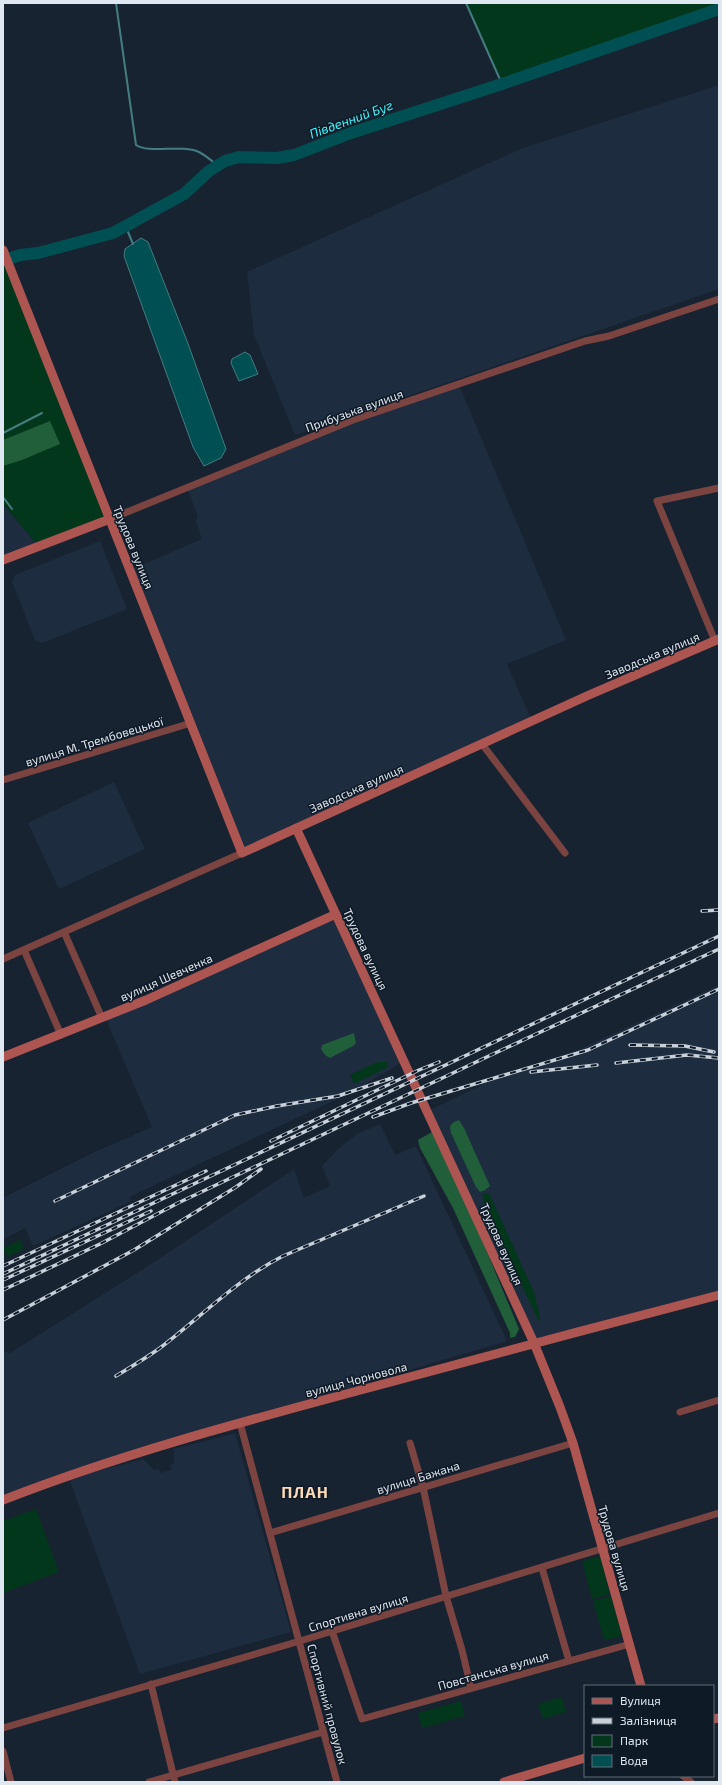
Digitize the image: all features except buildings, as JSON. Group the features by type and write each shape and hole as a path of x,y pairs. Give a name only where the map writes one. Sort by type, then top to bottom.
{"main road":[{"name":"Трудова вулиця","path":"3,250 242,853"},
{"name":"Прибузька вулиця","path":"3,560 110,519"},
{"name":"Заводська вулиця","path":"242,853 482,744 717,640"},
{"name":"Трудова вулиця","path":"296,828 439,1134 534,1343 573,1443 641,1685"},
{"name":"вулиця Шевченка","path":"3,1057 102,1018 336,914"},
{"name":"вулиця Чорновола","path":"3,1500 92,1467 240,1423 534,1343 719,1295"},
{"path":"504,1782 584,1758"}],"street":[{"name":"Прибузька вулиця","path":"110,519 353,420 585,341 609,336 719,299"},
{"path":"717,640 657,500 719,488"},
{"name":"вулиця М. Трембовецької","path":"3,780 191,723"},
{"path":"482,744 565,853"},
{"name":"Заводська вулиця","path":"3,959 242,853"},
{"path":"64,932 102,1018"},
{"path":"24,950 61,1035"},
{"path":"680,1412 719,1400"},
{"name":"Спортивний провулок","path":"240,1423 337,1782"},
{"path":"410,1443 423,1487 446,1596 462,1650 471,1688"},
{"name":"вулиця Бажана","path":"270,1533 573,1443"},
{"name":"Спортивна вулиця","path":"3,1728 300,1641 603,1550 719,1513"},
{"path":"542,1568 568,1661"},
{"name":"Повстанська вулиця","path":"332,1631 362,1719 630,1644"},
{"path":"151,1684 174,1778"},
{"path":"149,1782 174,1778 323,1732"},
{"path":"3,1751 10,1782"}],"shaded area":[{"path":"719,85 719,289 295,435 254,335 247,272 523,148"},
{"path":"459,385 566,640 507,664 532,721 242,853 130,570 202,539 196,522 198,517 187,488 298,443"},
{"path":"50,421 60,444 22,460 3,466 3,440"},
{"path":"3,504 37,544 3,556"},
{"path":"100,541 127,609 42,643 35,640 12,582 15,575"},
{"path":"114,782 145,849 59,889 28,823"},
{"path":"334,918 401,1063 352,1092 129,1197 130,1202 33,1246 25,1228 3,1239 3,1198 97,1151 152,1127 106,1019"},
{"path":"719,985 719,1292 536,1339 430,1110 494,1079 576,1051"},
{"path":"354,1033 356,1043 330,1058 325,1055 321,1049 322,1045"},
{"path":"459,1120 490,1186 480,1192 476,1187 451,1133 450,1126"},
{"path":"380,1124 395,1155 416,1146 507,1341 57,1475 3,1495 3,1351 10,1353 145,1268 294,1169 304,1198 330,1186 322,1166 339,1148 357,1134"},
{"path":"432,1132 479,1233 519,1329 515,1337 510,1338 510,1333 453,1208 420,1148 418,1140"},
{"path":"235,1433 291,1632 140,1674 70,1481 94,1472 143,1459 154,1470 159,1469 160,1473 171,1470 170,1465 174,1463 174,1449"}],"green space":[{"path":"466,3 719,3 719,9 502,84"},
{"path":"3,258 107,518 37,544 3,504"},
{"path":"377,1062 387,1062 388,1067 354,1084 350,1075"},
{"path":"486,1193 490,1195 534,1292 541,1321 538,1320 486,1210 482,1195"},
{"path":"20,1240 24,1249 7,1257 3,1248"},
{"path":"36,1509 59,1572 3,1593 3,1521"},
{"path":"600,1556 610,1594 592,1599 582,1561"},
{"path":"611,1596 622,1636 604,1640 593,1601"},
{"path":"562,1697 566,1712 543,1719 538,1704"},
{"path":"461,1701 465,1716 422,1728 418,1713"}],"water":[{"path":"141,238 148,242 187,341 226,449 221,458 204,466 193,447 124,256 125,249"},
{"path":"245,352 250,355 258,374 239,381 231,363 232,359"}],"waterway":[{"path":"116,3 136,145 149,149 192,150 201,153 217,165"},
{"path":"466,3 502,84"},
{"name":"Південний Буг","path":"3,261 20,255 38,253 113,233 184,194 209,171 225,161 239,157 277,158 294,155 351,133 502,84 719,9"},
{"path":"126,227 133,244"},
{"path":"3,433 42,413"},
{"path":"3,497 12,509"}],"railway":[{"path":"702,911 719,910"},
{"path":"3,1274 719,936"},
{"path":"3,1290 100,1244 178,1203 719,949"},
{"path":"373,1117 411,1103 588,1050 719,989"},
{"path":"630,1045 685,1046 714,1052"},
{"path":"616,1063 687,1055 719,1058"},
{"path":"271,1141 419,1070 439,1062"},
{"path":"531,1072 597,1065"},
{"path":"55,1201 235,1115 277,1106 338,1096 392,1078"},
{"path":"3,1320 134,1250 236,1187 261,1169"},
{"path":"3,1266 206,1171"},
{"path":"116,1376 160,1348 234,1287 283,1256 424,1196"},
{"path":"3,1280 151,1211"}],"district":[{"name":"ПЛАН","path":"305,1491"}]}
